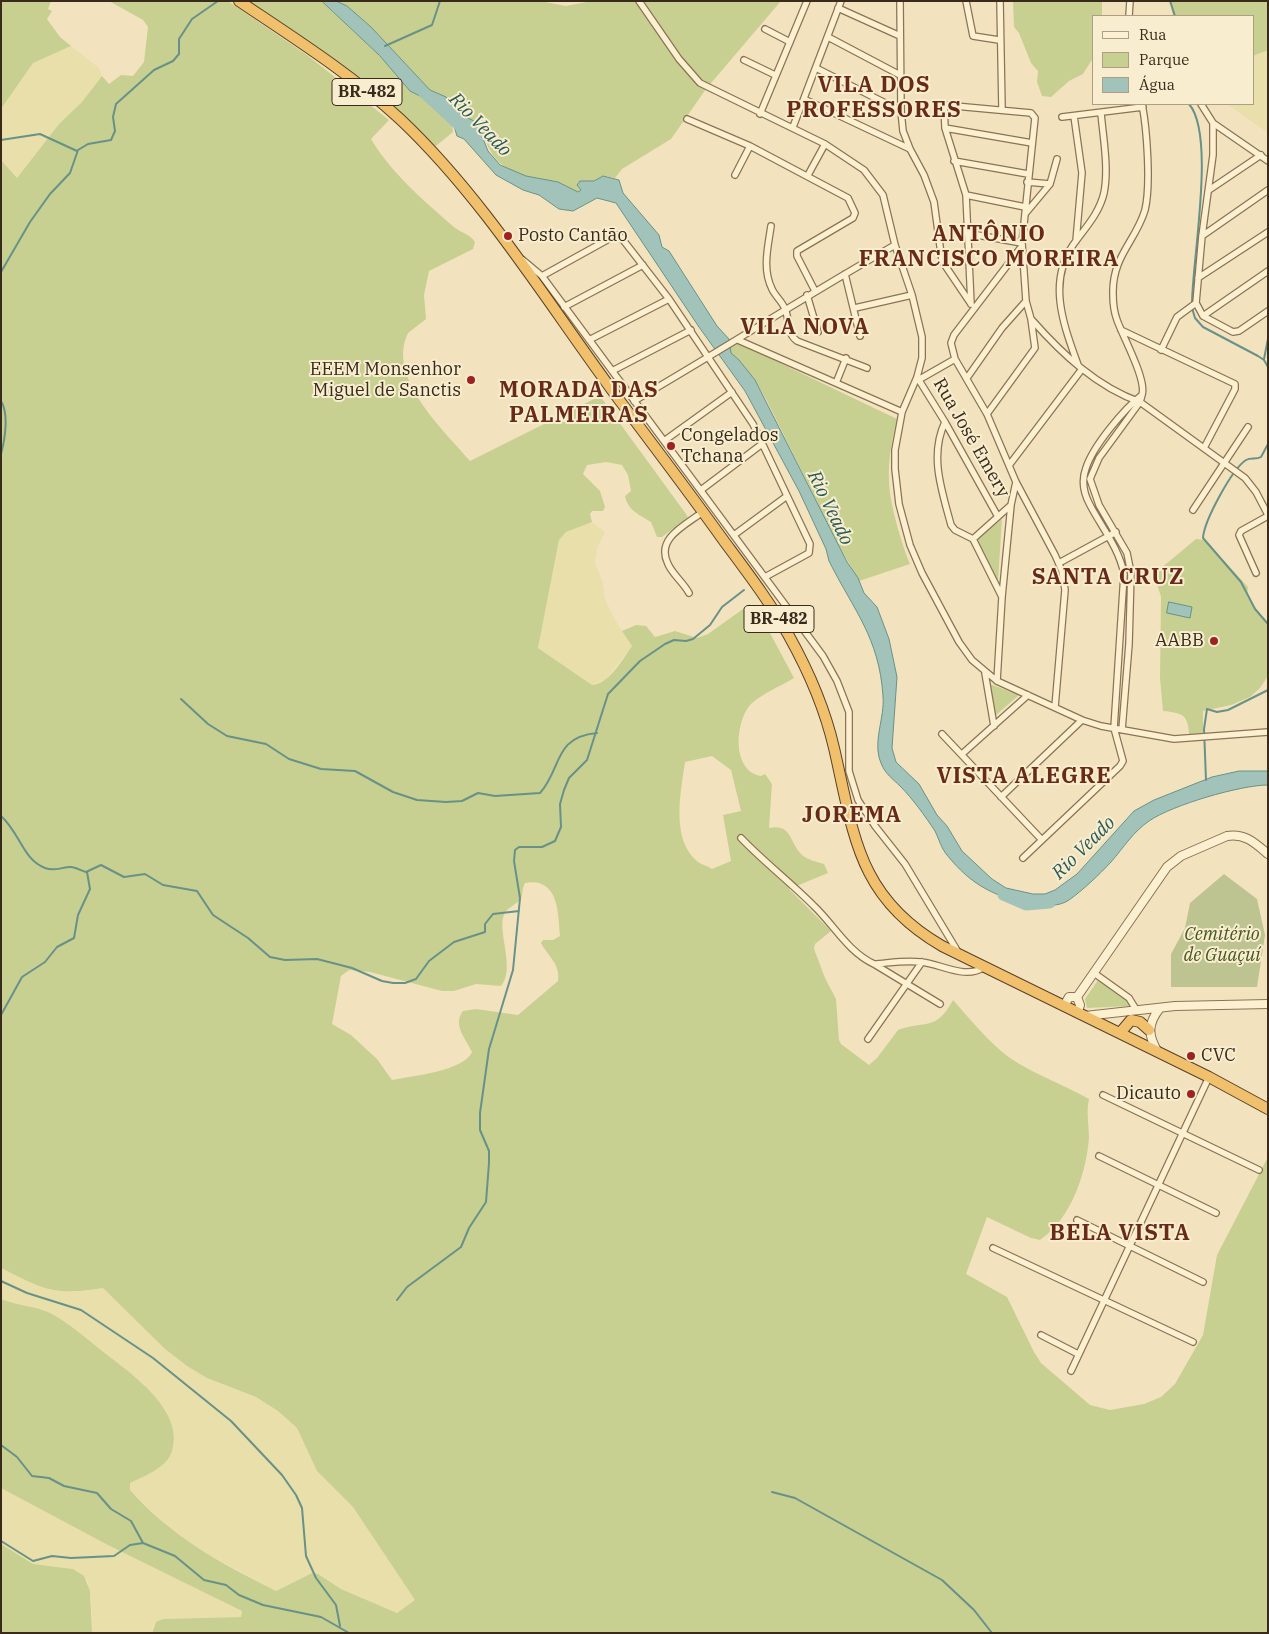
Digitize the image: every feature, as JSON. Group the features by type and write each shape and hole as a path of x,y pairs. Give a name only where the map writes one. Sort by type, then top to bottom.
{"highway":[{"name":"BR-482","path":"239,1 335,68 399,118 455,177 704,512 764,596 800,657 829,731 861,855 875,886 885,900 912,928 959,954 1265,1105"},
{"path":"1120,1033 1131,1020 1140,1022 1149,1030"}],"street":[{"path":"639,1 684,65 700,83 760,114 793,127 825,144 860,166 880,190 885,200 922,337 922,358 919,378 902,412 895,450 895,469 904,527 922,573 959,642 972,660 985,673 1028,695 1082,720 1122,730 1159,738 1200,739 1268,732"},
{"path":"760,114 807,1"},
{"path":"793,127 841,1"},
{"path":"900,1 900,75 903,131 910,149 924,174 934,202 942,261 973,306"},
{"path":"966,1 973,36 999,40"},
{"path":"1000,1 999,40 1002,109"},
{"path":"1129,15 1130,1"},
{"path":"838,8 900,36"},
{"path":"766,29 790,42"},
{"path":"828,37 900,75"},
{"path":"744,60 775,75"},
{"path":"816,68 901,111"},
{"path":"804,99 910,149"},
{"path":"973,306 966,233 966,195 954,162 945,128 942,107 945,105 1031,113 1035,118 1022,244 1026,301 1031,319 1034,350 987,414"},
{"path":"1062,117 1143,105 1148,177 1146,199 1141,219 1122,253 1115,273 1114,306 1120,330 1143,386 1142,394 1099,458 1091,474 1093,492 1127,553 1131,573 1129,644 1122,730"},
{"path":"1202,105 1213,123 1268,161"},
{"path":"1080,368 1066,331 1058,292 1063,264 1076,241 1097,212 1104,191 1101,112"},
{"path":"1074,116 1082,173 1076,241"},
{"path":"687,119 750,146 843,193 848,198 854,213 851,219 797,251 797,256 815,291"},
{"path":"1213,123 1214,139 1196,303 1203,316 1230,331 1240,331 1268,311"},
{"path":"945,128 1032,143"},
{"path":"808,175 825,144"},
{"path":"735,175 750,146"},
{"path":"1209,190 1261,155"},
{"path":"1024,215 1050,184 1057,159"},
{"path":"954,162 1028,174"},
{"path":"1027,182 1050,184"},
{"path":"1202,236 1268,190"},
{"path":"966,195 1025,206"},
{"path":"771,226 766,260 767,274 771,287 785,308 790,333 794,339 846,358 867,368"},
{"path":"1198,278 1268,232"},
{"path":"966,233 1022,244"},
{"path":"542,276 613,235 620,236 669,299 753,424 810,544 809,553 765,577"},
{"path":"1022,244 973,306 954,335 952,348 955,359 987,414 1010,464 1016,482 1062,570 1065,590 1055,707"},
{"path":"634,401 715,354 785,308 896,245"},
{"path":"513,253 542,276 819,650 842,691 849,719 849,771 858,800 875,826 905,864 959,954"},
{"path":"564,307 643,265"},
{"path":"1203,316 1268,270"},
{"path":"845,274 855,308 860,336"},
{"path":"807,295 818,332"},
{"path":"855,308 912,295"},
{"path":"589,340 669,299"},
{"path":"967,378 1002,328 1026,301"},
{"path":"1161,350 1182,312 1196,303"},
{"path":"1031,319 1059,350 1080,368 1137,401 1245,478 1266,504 1268,516 1241,531 1240,539 1256,573"},
{"path":"612,371 691,330"},
{"path":"1120,330 1235,384 1235,389 1204,448"},
{"path":"737,340 902,412"},
{"path":"836,382 846,358"},
{"path":"919,378 955,359"},
{"path":"1010,464 1080,368"},
{"name":"Rua José Emery","path":"919,378 946,422 997,515"},
{"path":"664,441 732,392"},
{"path":"1023,858 1123,763 1123,756 1114,728 1124,574 1120,558 1085,495 1084,479 1086,468 1092,456 1137,401"},
{"path":"946,422 938,439 936,450 943,495 953,528 974,539 1002,597"},
{"path":"1193,510 1248,427"},
{"path":"701,490 762,444"},
{"path":"997,680 1002,597 1011,505 1016,482"},
{"path":"734,535 787,496"},
{"path":"974,539 997,515 1011,505"},
{"path":"689,593 668,564 665,546 668,538 704,512"},
{"path":"1059,563 1116,532"},
{"path":"985,673 994,726"},
{"path":"962,754 1028,695"},
{"path":"1001,797 1082,720"},
{"path":"942,734 1042,840"},
{"path":"1064,1006 1069,998 1077,997 1173,861 1227,836 1236,835 1250,839 1268,854"},
{"path":"741,838 776,873 814,906 854,951 940,1004"},
{"path":"874,964 922,962 966,972 976,972 984,967"},
{"path":"868,1039 905,983 922,962"},
{"path":"1094,973 1129,998 1137,1011"},
{"path":"1077,997 1081,1014 1160,1008 1268,1004"},
{"path":"1158,1052 1151,1040 1149,1030 1153,1017 1160,1008"},
{"path":"1071,1371 1209,1077"},
{"path":"1103,1095 1259,1170"},
{"path":"1099,1156 1216,1213"},
{"path":"1077,1220 1128,1247 1203,1282"},
{"path":"993,1248 1193,1342"},
{"path":"1041,1335 1078,1354"}],"shaded area":[{"path":"71,46 99,68 102,76 82,102 59,124 17,178 1,160 1,109 33,63"},
{"path":"1268,50 1268,133 1228,105 1254,105 1254,56"},
{"path":"592,522 605,532 597,548 595,563 603,583 605,600 632,646 606,679 592,685 538,648 559,540 566,532"},
{"path":"1,1268 49,1290 75,1292 103,1288 165,1349 187,1366 207,1378 256,1397 278,1411 297,1428 317,1471 353,1507 415,1600 397,1613 341,1589 318,1574 312,1573 276,1591 186,1542 130,1490 130,1483 160,1467 172,1429 165,1409 142,1382 71,1327 44,1310 15,1305 1,1299"},
{"path":"1,1488 242,1611 241,1617 163,1619 153,1625 152,1633 92,1633 91,1599 87,1580 73,1569 33,1564 1,1544"}],"green space":[{"path":"1,1 51,1 48,9 52,11 47,19 60,37 71,46 33,63 1,109"},
{"path":"109,1 228,1 307,55 389,120 371,139 379,152 420,197 454,227 471,237 475,242 473,249 429,271 424,295 426,319 408,333 403,350 405,368 411,385 421,402 433,419 470,461 600,396 686,514 688,518 662,537 657,537 651,522 635,512 627,501 625,496 631,491 628,475 622,465 606,462 587,465 583,474 600,491 605,507 603,511 592,511 590,514 592,522 566,532 559,540 538,648 592,685 598,684 610,676 620,664 632,646 622,631 636,625 646,626 655,637 675,631 697,638 708,634 750,604 770,633 794,678 761,696 751,704 746,712 739,733 740,756 751,772 761,776 765,774 772,784 769,828 782,828 786,831 802,855 810,860 824,864 828,873 789,889 831,931 815,944 814,949 825,978 836,999 839,1040 841,1044 869,1065 877,1058 898,1030 935,1021 947,1010 953,1000 987,1038 1010,1058 1089,1099 1089,1138 1084,1166 1075,1195 1060,1220 1040,1240 1031,1238 987,1217 966,1274 1007,1297 1041,1363 1090,1405 1110,1410 1144,1404 1161,1397 1175,1384 1203,1335 1217,1255 1268,1157 1268,1633 152,1633 156,1622 163,1619 241,1617 242,1611 108,1545 1,1488 1,1299 46,1311 65,1322 139,1381 163,1406 174,1436 172,1451 160,1467 130,1483 130,1490 146,1507 180,1535 216,1559 276,1591 312,1573 318,1574 341,1589 397,1613 415,1600 353,1507 317,1471 297,1428 278,1411 256,1397 207,1378 187,1366 165,1349 103,1288 73,1291 50,1289 29,1282 1,1268 1,160 17,178 59,124 82,102 102,76 109,84 121,75 133,76 144,62 148,27 143,20","holes":["712,756 731,770 741,811 723,815 731,861 712,869 698,862 689,853 684,841 680,815 681,787 685,762","525,883 536,883 545,886 554,899 557,908 560,936 553,940 543,940 541,943 556,965 558,981 518,1015 476,1009 463,1011 460,1016 459,1027 472,1052 459,1064 436,1072 392,1080 377,1059 351,1035 332,1024 341,976 349,970 370,972 442,991 454,991 476,984 501,986 507,971 502,925 503,918 506,911 521,898"]},
{"path":"242,1 322,1 380,56 410,91 444,108 451,116 453,132 431,150 412,130"},
{"path":"337,1 540,1 566,6 592,1 781,1 706,89 671,139 622,169 615,178 603,176 594,181 579,182 577,185 581,190 578,192 531,178 505,167 495,157 487,144 482,125 462,115 446,97 430,90 371,27 347,6"},
{"path":"1013,1 1102,1 1102,15 1092,15 1092,60 1083,74 1069,81 1051,97 1042,96 1037,82 1038,71 1031,63 1019,33 1014,27"},
{"path":"1170,1 1268,1 1268,50 1254,56 1254,15 1173,15"},
{"path":"734,341 897,419 890,457 890,490 896,523 910,564 859,581 838,544 767,401 755,380 731,353 729,343"},
{"path":"1002,519 998,581 976,539"},
{"name":"AABB","path":"1196,539 1205,540 1248,587 1247,596 1268,625 1268,676 1260,688 1250,697 1231,705 1203,711 1203,733 1189,734 1187,722 1183,716 1163,711 1160,678 1161,597 1155,577 1160,569"},
{"path":"990,684 1019,695 995,716"},
{"name":"Cemitério de Guaçuí","path":"1224,874 1257,899 1265,935 1257,987 1171,987 1171,954 1185,928 1190,903"},
{"path":"1098,980 1127,1000 1130,1006 1087,1008 1085,999"},
{"path":"1,1544 33,1564 73,1569 84,1576 90,1591 92,1633 1,1633"}],"water":[{"path":"322,1 336,1 347,6 371,27 430,90 446,97 462,115 482,125 486,133 484,141 488,151 500,165 526,176 558,182 578,192 581,190 577,185 580,181 594,181 603,176 619,180 623,193 659,235 662,247 669,251 717,326 729,339 731,353 755,380 847,562 858,578 864,593 877,607 889,639 897,677 892,748 896,762 919,784 937,815 947,826 962,851 992,879 1006,888 1033,894 1045,894 1055,890 1077,874 1134,811 1154,800 1212,777 1239,771 1268,771 1268,785 1241,788 1207,797 1174,809 1149,821 1138,830 1091,882 1080,892 1061,904 1042,905 1007,898 985,888 965,874 945,852 935,831 919,808 887,773 881,763 878,738 883,696 881,675 876,657 864,625 829,561 826,549 799,491 745,391 699,327 616,203 597,198 573,211 559,209 539,195 523,190 496,175 464,139 457,136 451,116 444,108 410,91 380,56"},
{"path":"1169,602 1192,607 1190,618 1167,613"}],"waterway":[{"path":"1,272 30,222 50,194 70,173 78,150 88,144 111,140 115,131 113,117 116,104 154,70 173,61 179,54 179,39 192,19 218,1"},
{"path":"385,46 432,25 440,1"},
{"path":"1170,1 1175,15"},
{"name":"Rio Veado","path":"423,92 464,130"},
{"path":"1190,105 1197,120 1201,142 1202,169 1192,304"},
{"path":"1,140 40,134 77,151"},
{"path":"1192,308 1195,318 1203,327 1258,356 1264,360 1268,367"},
{"path":"1264,359 1268,339"},
{"path":"1,401 6,420 1,454"},
{"path":"1268,444 1261,457 1246,460 1240,465 1213,508 1203,538 1241,582 1255,609 1268,624"},
{"path":"397,1300 407,1287 461,1247 469,1228 486,1202 489,1151 480,1130 480,1113 489,1049 513,970 520,898 514,861 515,850 519,847 542,847 555,841 561,827 560,804 564,790 569,778 587,760 608,694 640,661 665,644 674,640 686,641 693,639 710,625 722,607 744,590"},
{"path":"1206,780 1204,729 1207,709 1217,712 1228,710 1268,690"},
{"path":"181,699 208,724 227,736 266,744 289,759 321,769 355,771 393,792 417,800 446,802 462,801 478,793 495,796 540,793 547,784 565,747 583,736 597,733"},
{"path":"1,816 13,830 26,853 45,868 73,867 86,872 101,865 124,877 145,874 163,885 197,891 213,915 248,938 270,957 285,960 317,959 352,968 382,981 405,983 416,979 429,961 454,942 485,932 485,924 493,914 519,911"},
{"path":"1,1015 22,977 45,962 57,947 74,938 78,915 90,889 87,872"},
{"name":"Rio Veado","path":"1003,895 1026,905 1050,903"},
{"path":"1,1281 27,1293 81,1310 153,1358 231,1421 282,1475 296,1495 302,1508 306,1556 316,1578 336,1605 340,1626"},
{"path":"1,1445 17,1457 32,1476 49,1478 64,1486 97,1493 111,1509 131,1521 143,1543"},
{"path":"772,1492 795,1498 942,1580 974,1610 992,1633"},
{"path":"1,1541 33,1561 52,1556 71,1558 114,1556 130,1545 143,1543 175,1556 204,1580 226,1585 239,1595 263,1605 321,1617 349,1633"}],"place":[{"name":"Posto Cantão","path":"508,236"},
{"name":"EEEM Monsenhor Miguel de Sanctis","path":"471,380"},
{"name":"Congelados Tchana","path":"671,446"},
{"name":"AABB","path":"1214,641"},
{"name":"CVC","path":"1191,1056"},
{"name":"Dicauto","path":"1191,1094"}],"district":[{"name":"VILA DOS PROFESSORES","path":"874,98"},
{"name":"ANTÔNIO FRANCISCO MOREIRA","path":"989,248"},
{"name":"VILA NOVA","path":"805,328"},
{"name":"MORADA DAS PALMEIRAS","path":"579,404"},
{"name":"SANTA CRUZ","path":"1108,578"},
{"name":"VISTA ALEGRE","path":"1024,777"},
{"name":"JOREMA","path":"852,816"},
{"name":"BELA VISTA","path":"1120,1234"}]}
